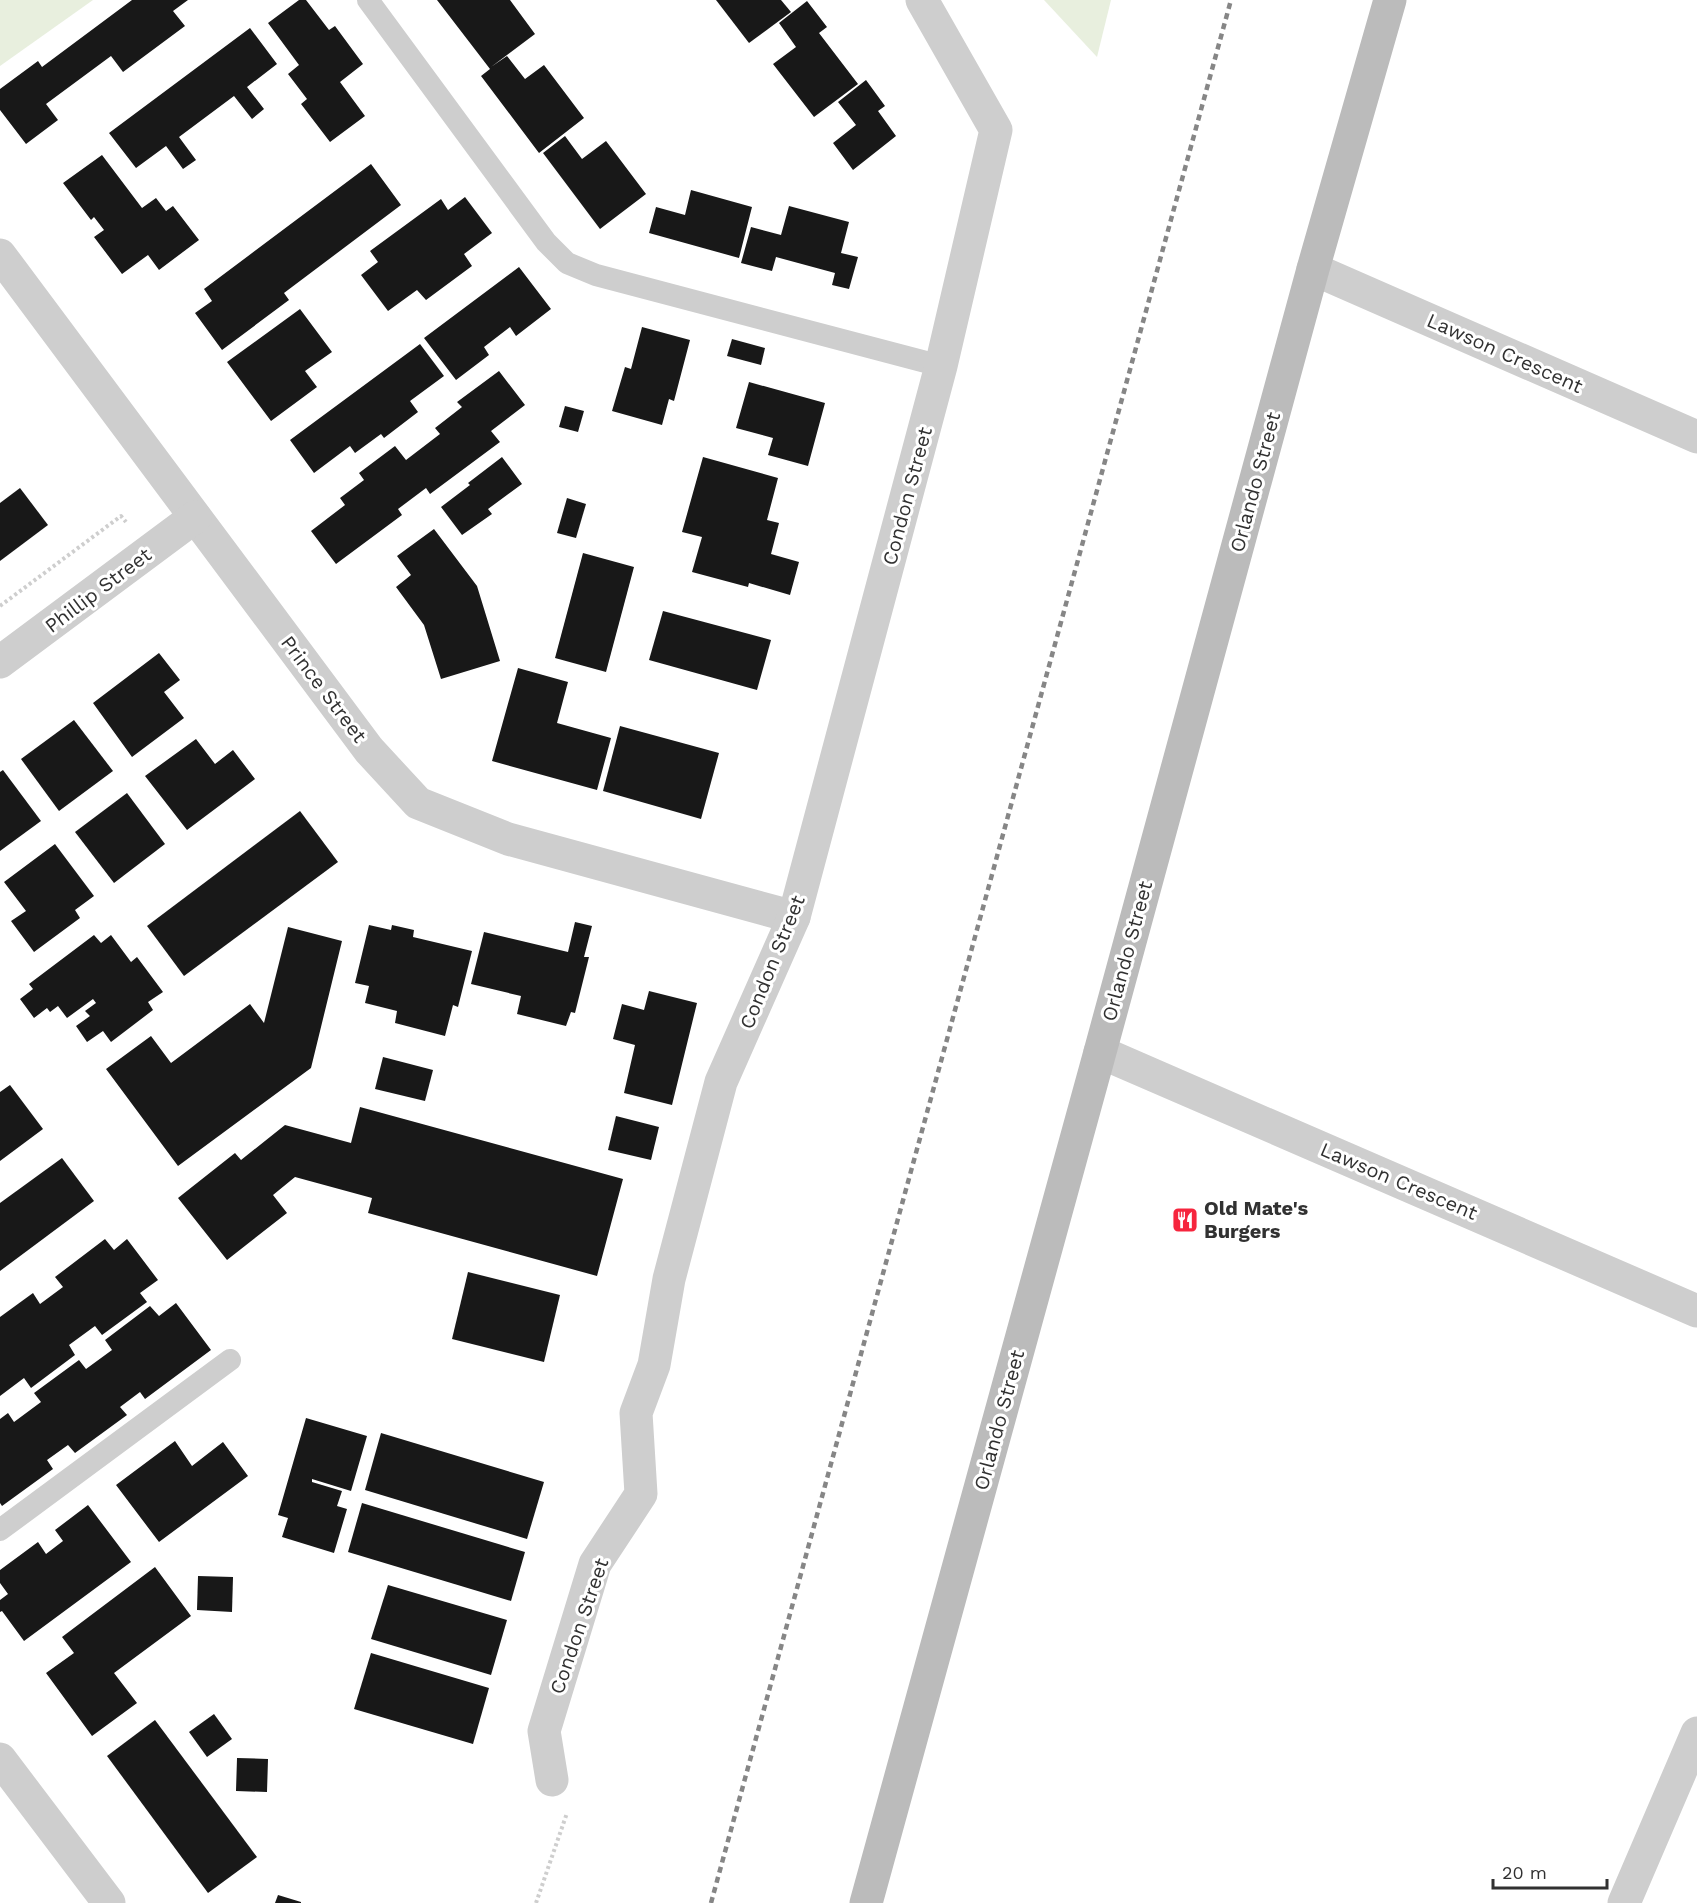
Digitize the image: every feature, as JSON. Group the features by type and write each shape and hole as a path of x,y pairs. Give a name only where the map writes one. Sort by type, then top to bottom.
{"street":[{"name":"Condon Street","path":"552,1780 544,1731 595,1564 641,1494 636,1413 654,1365 669,1279 721,1082 794,917 941,366 996,130 922,0"},
{"name":"Orlando Street","path":"866,1903 1313,269 1390,0"},
{"name":"Prince Street","path":"0,255 369,750 418,803 508,839 794,917"},
{"name":"Lawson Crescent","path":"1313,269 1697,437"},
{"name":"Phillip Street","path":"0,662 195,517"},
{"name":"Lawson Crescent","path":"1100,1052 1697,1311"},
{"path":"1624,1903 1697,1733"},
{"path":"0,1759 109,1903"}],"lane":[{"path":"368,0 546,242 567,263 596,275 941,366"},
{"path":"0,1530 230,1360"}],"path":[{"path":"0,606 121,516 130,528"},
{"path":"536,1903 568,1815 552,1780"}],"green space":[{"path":"0,0 93,0 0,66"},
{"path":"1044,0 1111,0 1097,57"}],"building":[{"path":"132,0 188,0 173,11 185,26 123,72 111,56 46,104 58,120 26,144 0,110 0,89 38,61 42,67"},
{"path":"299,0 306,0 329,30 335,26 363,64 340,82 365,116 330,142 301,104 307,99 288,74 299,65 268,23"},
{"path":"437,0 510,0 535,34 491,67 507,56 525,79 544,65 584,118 539,153 481,76 490,69"},
{"path":"716,0 781,0 791,12 749,43"},
{"path":"807,1 827,27 819,33 858,84 814,117 773,64 796,47 779,23"},
{"path":"250,28 277,64 247,87 264,109 252,119 234,96 179,137 196,160 183,169 166,146 136,168 109,133"},
{"path":"866,80 885,106 878,111 896,136 853,170 833,143 856,125 838,102"},
{"path":"565,136 582,159 606,141 646,194 600,229 543,153"},
{"path":"102,155 142,208 156,198 166,211 173,206 199,240 159,270 148,255 122,274 94,237 104,230 94,217 91,220 63,183"},
{"path":"371,164 401,205 284,293 289,300 222,350 195,313 212,301 204,289"},
{"path":"691,190 752,207 739,258 649,233 656,207 685,215"},
{"path":"465,197 492,233 464,254 472,266 426,300 417,290 388,311 361,275 378,262 370,251 441,199 448,210"},
{"path":"789,206 849,222 841,253 858,257 849,289 832,285 835,273 776,257 772,271 741,263 751,227 781,235"},
{"path":"519,267 551,309 516,336 510,327 484,347 489,355 456,380 424,338"},
{"path":"300,309 332,352 305,371 317,387 271,421 227,362"},
{"path":"642,327 690,340 674,401 669,399 662,425 612,411 625,367 631,369"},
{"path":"732,339 765,348 761,365 727,356"},
{"path":"420,344 444,376 410,401 418,412 384,438 381,434 355,453 350,446 314,473 290,440"},
{"path":"499,371 525,405 491,431 500,442 430,494 426,488 398,509 402,515 336,564 311,531 345,505 340,498 364,480 359,473 395,446 406,460 440,434 435,428 462,407 457,402"},
{"path":"749,382 825,403 808,466 768,455 773,438 736,428"},
{"path":"565,406 584,411 578,432 559,427"},
{"path":"502,457 522,484 488,509 492,514 462,535 441,507"},
{"path":"703,457 778,478 767,520 779,523 771,554 799,562 790,595 749,583 748,587 692,572 702,537 682,532"},
{"path":"20,488 48,525 0,561 0,503"},
{"path":"567,498 586,504 576,538 557,533"},
{"path":"434,529 477,586 500,661 441,679 424,625 396,587 411,575 397,556"},
{"path":"583,553 634,567 606,672 555,658"},
{"path":"663,611 771,640 757,690 649,660"},
{"path":"159,653 180,680 164,692 184,718 132,757 93,703"},
{"path":"518,668 568,682 557,723 611,738 597,790 492,761"},
{"path":"74,720 113,771 59,811 21,759"},
{"path":"620,726 719,753 701,819 603,791"},
{"path":"196,739 215,764 233,750 255,779 187,830 145,776"},
{"path":"3,770 41,821 0,851 0,772"},
{"path":"127,793 165,844 114,883 75,832"},
{"path":"300,811 338,862 184,976 147,926"},
{"path":"55,844 94,896 75,910 80,918 34,952 11,921 26,911 4,882"},
{"path":"575,922 592,926 584,957 589,957 575,1013 571,1012 566,1026 517,1014 521,996 471,984 484,932 568,952"},
{"path":"369,925 391,930 392,925 414,930 413,937 472,951 458,1007 453,1005 445,1036 395,1023 397,1011 365,1003 369,986 355,983"},
{"path":"288,927 342,941 311,1068 178,1166 106,1069 151,1036 171,1063 250,1004 264,1023"},
{"path":"94,935 101,943 111,935 131,962 137,957 163,992 148,1002 153,1010 111,1042 103,1031 87,1042 76,1026 90,1016 85,1011 96,1003 93,999 67,1018 58,1006 50,1012 47,1008 34,1018 20,999 33,989 29,984"},
{"path":"649,991 697,1003 672,1105 624,1093 635,1045 613,1039 622,1004 644,1010"},
{"path":"383,1057 433,1070 425,1101 375,1089"},
{"path":"10,1085 43,1129 0,1161 0,1092"},
{"path":"360,1107 623,1179 597,1276 368,1213 372,1198 295,1177 273,1195 287,1213 227,1260 178,1198 235,1153 241,1160 285,1125 351,1143"},
{"path":"616,1116 659,1127 651,1160 608,1150"},
{"path":"62,1158 94,1201 0,1271 0,1203"},
{"path":"105,1239 114,1250 127,1239 158,1280 140,1293 147,1302 102,1335 95,1326 69,1345 75,1355 31,1388 24,1378 0,1396 0,1317 33,1293 40,1304 63,1287 55,1277"},
{"path":"468,1272 560,1295 544,1362 452,1339"},
{"path":"176,1303 211,1350 145,1399 140,1392 120,1407 127,1415 75,1453 68,1445 47,1460 53,1469 2,1506 0,1503 0,1419 8,1413 14,1422 41,1402 34,1393 79,1360 86,1369 112,1350 105,1340 150,1306 159,1316"},
{"path":"306,1418 367,1436 351,1491 312,1479 312,1482 342,1491 337,1506 347,1509 334,1553 282,1537 288,1518 278,1515"},
{"path":"381,1433 544,1482 527,1539 365,1490"},
{"path":"175,1441 192,1466 223,1442 248,1476 159,1542 116,1485"},
{"path":"362,1503 525,1552 511,1601 348,1552"},
{"path":"88,1505 131,1562 24,1641 2,1611 0,1612 0,1600 8,1594 0,1583 0,1570 38,1542 46,1554 63,1541 55,1530"},
{"path":"155,1567 191,1616 114,1673 137,1703 92,1736 46,1673 74,1653 62,1637"},
{"path":"198,1576 233,1577 232,1612 197,1610"},
{"path":"388,1585 507,1620 491,1675 371,1639"},
{"path":"371,1653 489,1688 473,1744 354,1709"},
{"path":"214,1714 232,1739 207,1757 189,1732"},
{"path":"155,1720 257,1857 208,1893 107,1756"},
{"path":"237,1758 268,1759 267,1792 236,1791"},
{"path":"278,1895 301,1902 301,1903 275,1903"}],"railway":[{"path":"711,1903 1231,0"}],"place":[{"name":"Old Mate's Burgers","path":"1185,1220"}]}
